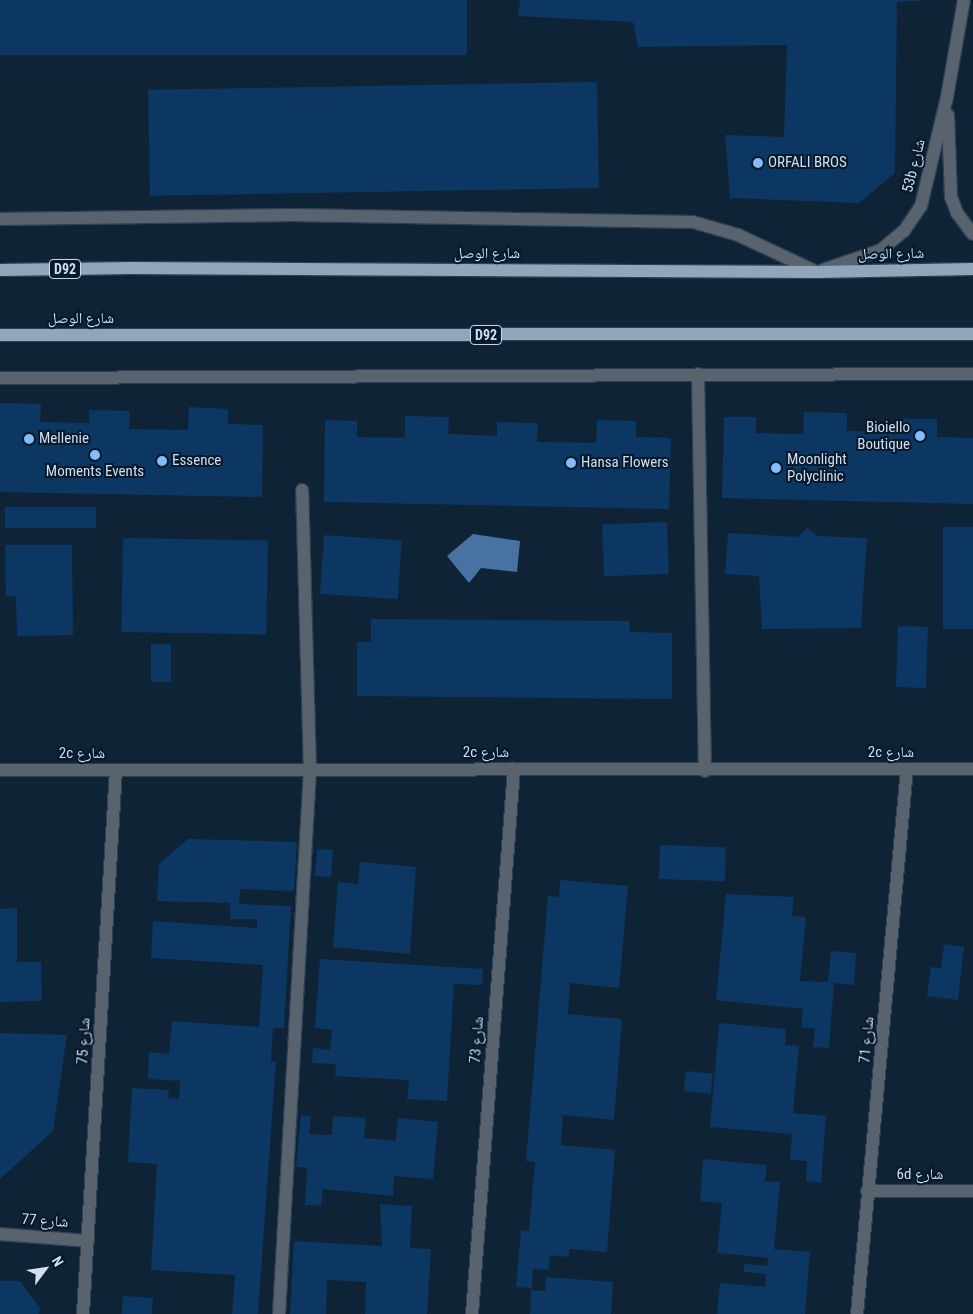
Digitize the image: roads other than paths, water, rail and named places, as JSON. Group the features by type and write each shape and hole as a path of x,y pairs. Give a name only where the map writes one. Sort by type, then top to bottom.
{"main road":[{"name":"شارع الوصل","path":"0,270 141,268 817,272 973,269"},
{"name":"شارع الوصل","path":"0,335 973,334"}],"street":[{"name":"53b شارع","path":"817,272 874,253 904,231 926,191 947,97 964,0"},
{"name":"53b شارع","path":"947,97 952,197 957,213 973,234"},
{"path":"0,218 294,215 693,222 738,235 817,272"},
{"path":"698,374 705,771"},
{"path":"0,378 973,374"},
{"path":"279,1314 310,770 302,490"},
{"name":"2c شارع","path":"0,770 514,769 705,771 973,769"},
{"name":"شارع 73","path":"472,1314 514,769"},
{"name":"شارع 71","path":"858,1314 867,1190 907,769"},
{"name":"شارع 75","path":"83,1314 116,770"},
{"name":"6d شارع","path":"867,1190 973,1191"},
{"name":"شارع 77","path":"0,1234 88,1241"}],"water":[{"path":"473,534 520,541 517,572 481,568 469,583 447,556"}],"place":[{"name":"ORFALI BROS","path":"758,163"},
{"name":"Bioiello Boutique","path":"920,436"},
{"name":"Mellenie","path":"29,439"},
{"name":"Moments Events","path":"95,455"},
{"name":"Essence","path":"162,461"},
{"name":"Hansa Flowers","path":"571,463"},
{"name":"Moonlight Polyclinic","path":"776,468"}]}
